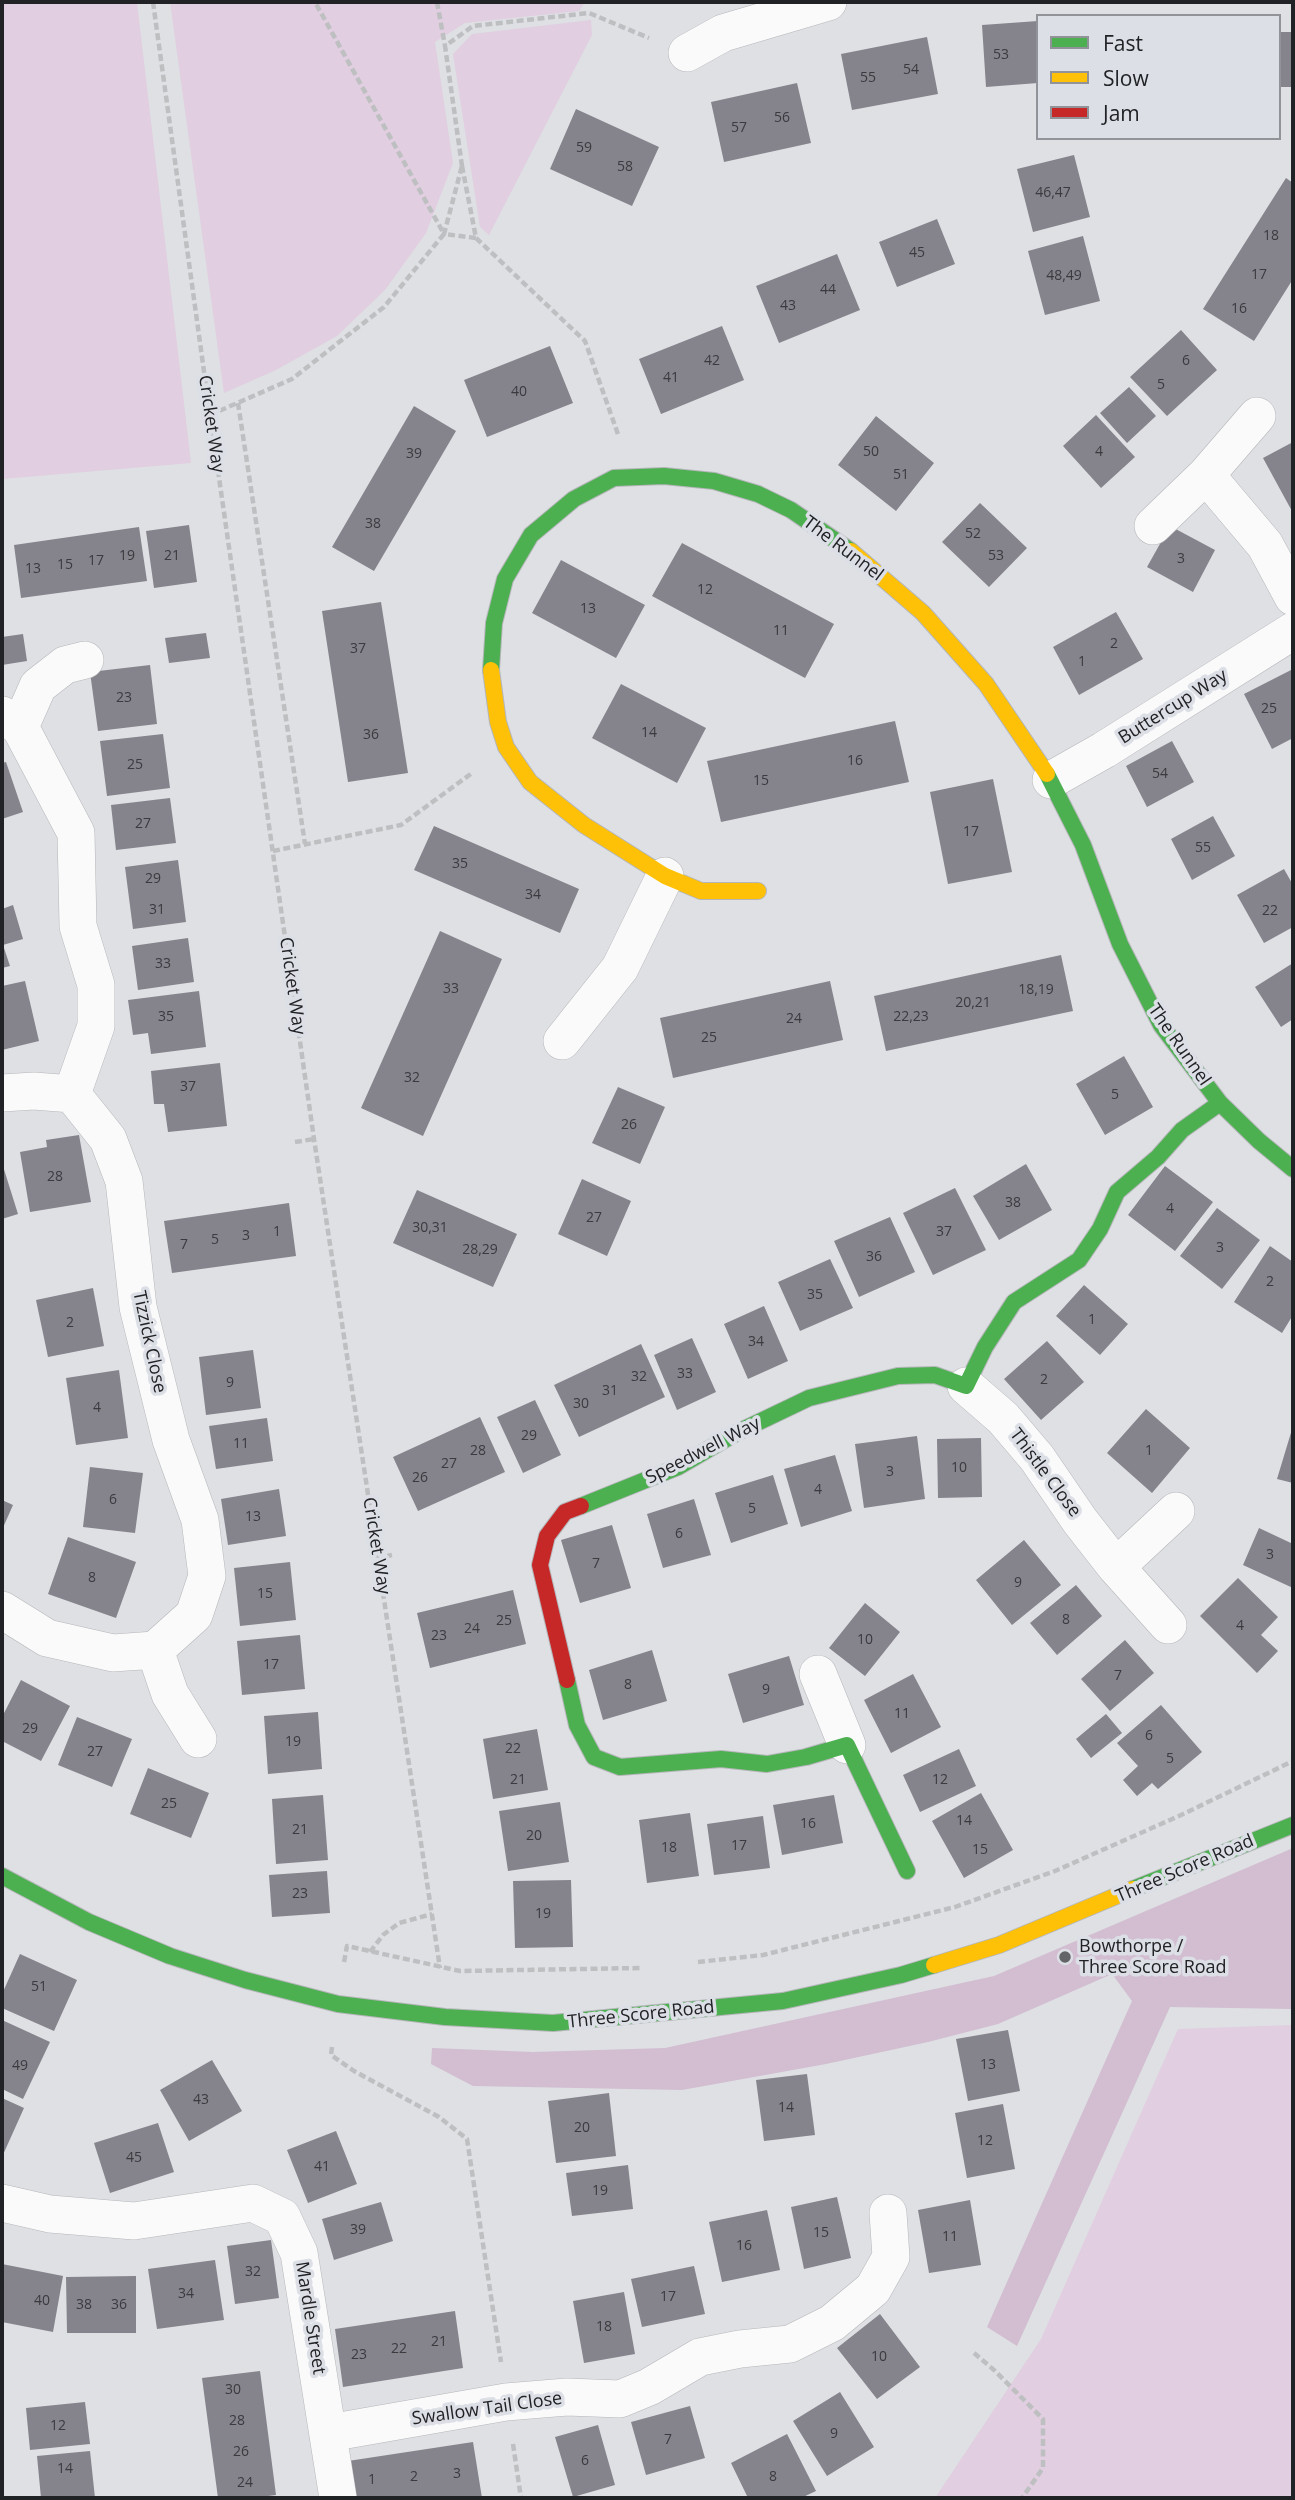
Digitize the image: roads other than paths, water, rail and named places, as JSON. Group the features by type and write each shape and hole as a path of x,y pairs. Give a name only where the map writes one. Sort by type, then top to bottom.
{"street":[{"path":"687,53 723,33 828,2"},
{"path":"1153,526 1206,475 1258,416"},
{"path":"1206,475 1265,545 1293,597"},
{"name":"The Runnel","path":"758,891 701,891 665,877 584,825 530,782 506,747 498,722 491,666 494,623 505,579 531,536 574,499 614,478 664,476 714,481 758,494 791,510 853,552 923,613 986,684 1051,780 1083,845 1120,944 1161,1025 1220,1103 1293,1169"},
{"name":"Buttercup Way","path":"1051,780 1104,750 1293,631"},
{"path":"2,1093 34,1091 72,1094 96,1026 96,985 78,926 76,833 11,721 38,686 65,665 85,660"},
{"path":"562,1041 620,968 665,877"},
{"name":"Tizzick Close","path":"72,1094 108,1139 124,1181 138,1307 171,1440 200,1520 207,1576 203,1589 194,1615 155,1650"},
{"path":"966,1386 985,1348 1014,1302 1079,1260 1100,1229 1117,1192 1158,1157 1182,1130 1220,1103"},
{"name":"Speedwell Way","path":"847,1745 806,1757 767,1764 721,1759 620,1767 594,1757 577,1725 540,1565 547,1536 565,1512 678,1467 738,1432 809,1398 898,1376 935,1375 966,1386"},
{"name":"Thistle Close","path":"966,1386 1003,1418 1037,1458 1080,1521 1116,1567 1168,1625"},
{"path":"1116,1567 1176,1511"},
{"path":"2,1610 47,1638 113,1653 155,1650 170,1694 198,1739"},
{"path":"818,1674 847,1745 907,1871"},
{"name":"Three Score Road","path":"2,1877 89,1922 170,1956 245,1980 338,2004 445,2017 553,2024 783,2001 901,1975 999,1945 1287,1823"},
{"name":"Mardle Street","path":"2,2203 50,2214 134,2221 253,2203 282,2217 299,2253 338,2498"},
{"name":"Swallow Tail Close","path":"329,2433 506,2402 567,2397 620,2399 700,2357 790,2344 832,2323 873,2288 891,2257 888,2213"}],"place":[{"name":"Bowthorpe / Three Score Road","path":"1065,1957"}]}
